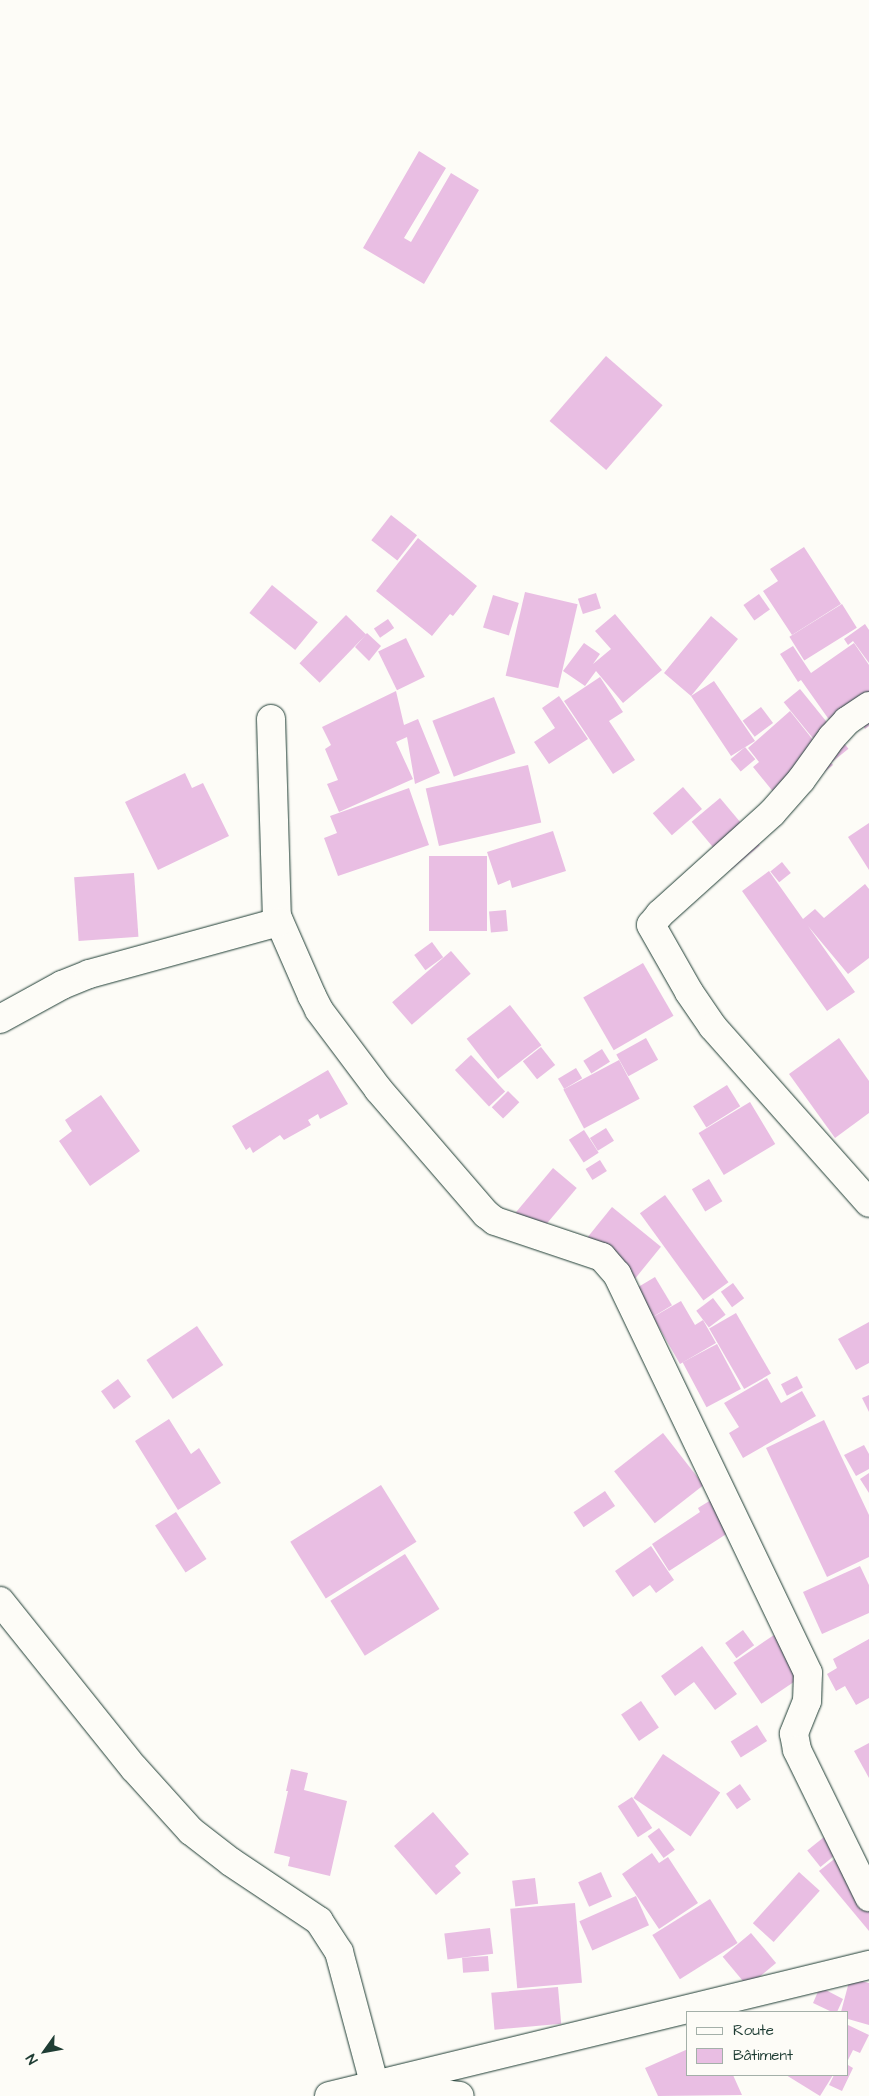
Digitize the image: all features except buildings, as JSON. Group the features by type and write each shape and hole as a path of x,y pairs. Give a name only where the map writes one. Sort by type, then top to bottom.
{"street":[{"path":"869,706 847,721 832,737 801,780 772,812 660,914 651,925 684,985 714,1027 869,1202"},
{"path":"271,719 277,916 319,1010 378,1089 495,1222 602,1258 618,1274 808,1673 807,1701 794,1734 798,1750 869,1897"},
{"path":"0,1019 62,985 89,974 279,922"},
{"path":"0,1601 134,1768 191,1831 231,1862 319,1921 339,1952 375,2086"},
{"path":"329,2096 869,1966"},
{"path":"375,2086 460,2096"}]}
